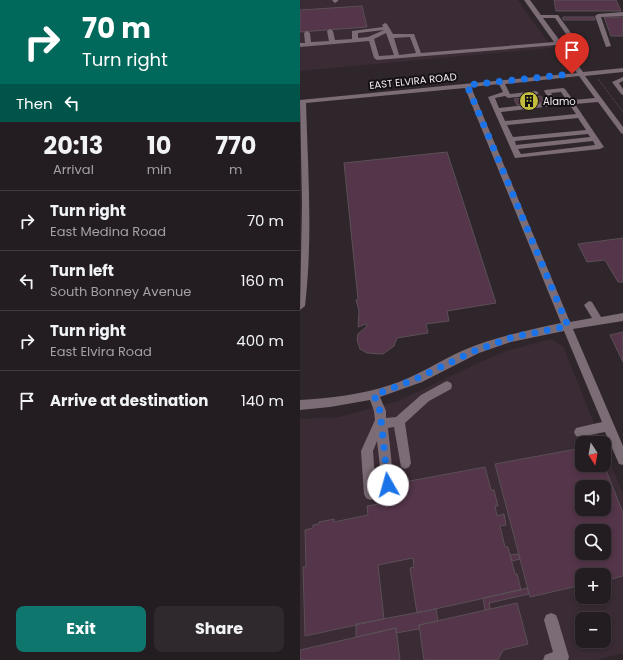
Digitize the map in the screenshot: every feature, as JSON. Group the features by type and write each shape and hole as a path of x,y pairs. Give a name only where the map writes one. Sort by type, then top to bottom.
{"street":[{"path":"528,0 623,132"},
{"path":"608,46 598,16 623,14"},
{"path":"540,18 556,16 568,33 552,34"},
{"path":"300,45 368,39 388,30"},
{"path":"388,30 397,56"},
{"path":"355,40 354,32 357,31 388,30 412,35 419,54"},
{"path":"330,31 332,42"},
{"path":"307,33 308,44"},
{"path":"368,39 372,40 377,58 559,44"},
{"name":"EAST ELVIRA ROAD","path":"302,102 623,70"},
{"path":"623,79 615,82 623,93"},
{"path":"501,82 508,96 536,94"},
{"path":"467,85 623,460"},
{"path":"512,143 594,138 563,90 547,91 555,104"},
{"path":"507,93 491,97 512,143"},
{"path":"497,110 600,100"},
{"path":"300,306 304,283 302,102"},
{"path":"503,124 580,116"},
{"path":"613,118 623,117"},
{"path":"512,143 590,132"},
{"path":"589,305 598,321"},
{"path":"300,405 332,403 374,395 416,379 474,351 513,337 623,317"},
{"path":"380,423 399,421 425,398 447,386"},
{"path":"374,395 380,411 380,423 388,485"},
{"path":"399,421 405,463"},
{"path":"370,494 366,451 380,423"},
{"path":"580,432 609,426"},
{"path":"550,660 562,657 551,620"}],"path":[{"path":"594,72 623,112"}],"shaded area":[{"path":"300,0 518,0 552,48 300,71"},
{"path":"550,339 563,346 599,436 575,436 575,472 611,472 611,464 623,494 623,653 597,660 300,660 300,419 339,417 398,401 506,351"}],"building":[{"path":"554,0 616,0 621,11 556,11"},
{"path":"362,6 367,27 300,32 300,10"},
{"path":"563,17 594,17 595,20 563,20"},
{"path":"604,17 623,17 623,36 611,36"},
{"name":"Alamo","path":"541,96 544,102 517,105 514,99"},
{"path":"447,152 496,303 447,311 449,321 426,324 428,333 397,338 394,346 383,354 367,353 360,349 357,340 358,334 367,326 366,324 358,327 359,311 356,300 358,299 344,163"},
{"path":"623,238 623,282 618,282 605,260 587,262 578,244"},
{"path":"623,332 623,362 610,335"},
{"path":"575,449 575,472 607,472 610,480 575,480 575,516 611,516 611,483 623,513 623,576 611,579 611,568 575,568 575,587 530,597 495,464"},
{"path":"485,467 491,490 494,490 498,506 495,506 497,516 504,514 506,525 500,526 505,547 508,547 521,590 417,613 410,568 414,567 413,558 378,565 384,619 305,636 303,567 306,567 305,530 313,528 313,525 319,524 319,522 334,519 334,522 368,515 367,506 385,503 383,486"},
{"path":"518,554 520,559 512,561 510,555"},
{"path":"527,588 529,594 489,603 490,609 485,610 483,598"},
{"path":"517,603 528,644 503,650 498,660 424,660 419,625"},
{"path":"436,609 438,621 419,625 419,629 396,633 396,628 356,637 356,624"},
{"path":"396,628 400,660 300,660 300,650"}],"place":[{"name":"Alamo","path":"529,101"}],"route":[{"path":"388,485 380,411 374,395 416,379 474,351 513,337 568,326 467,85 572,74"}]}
